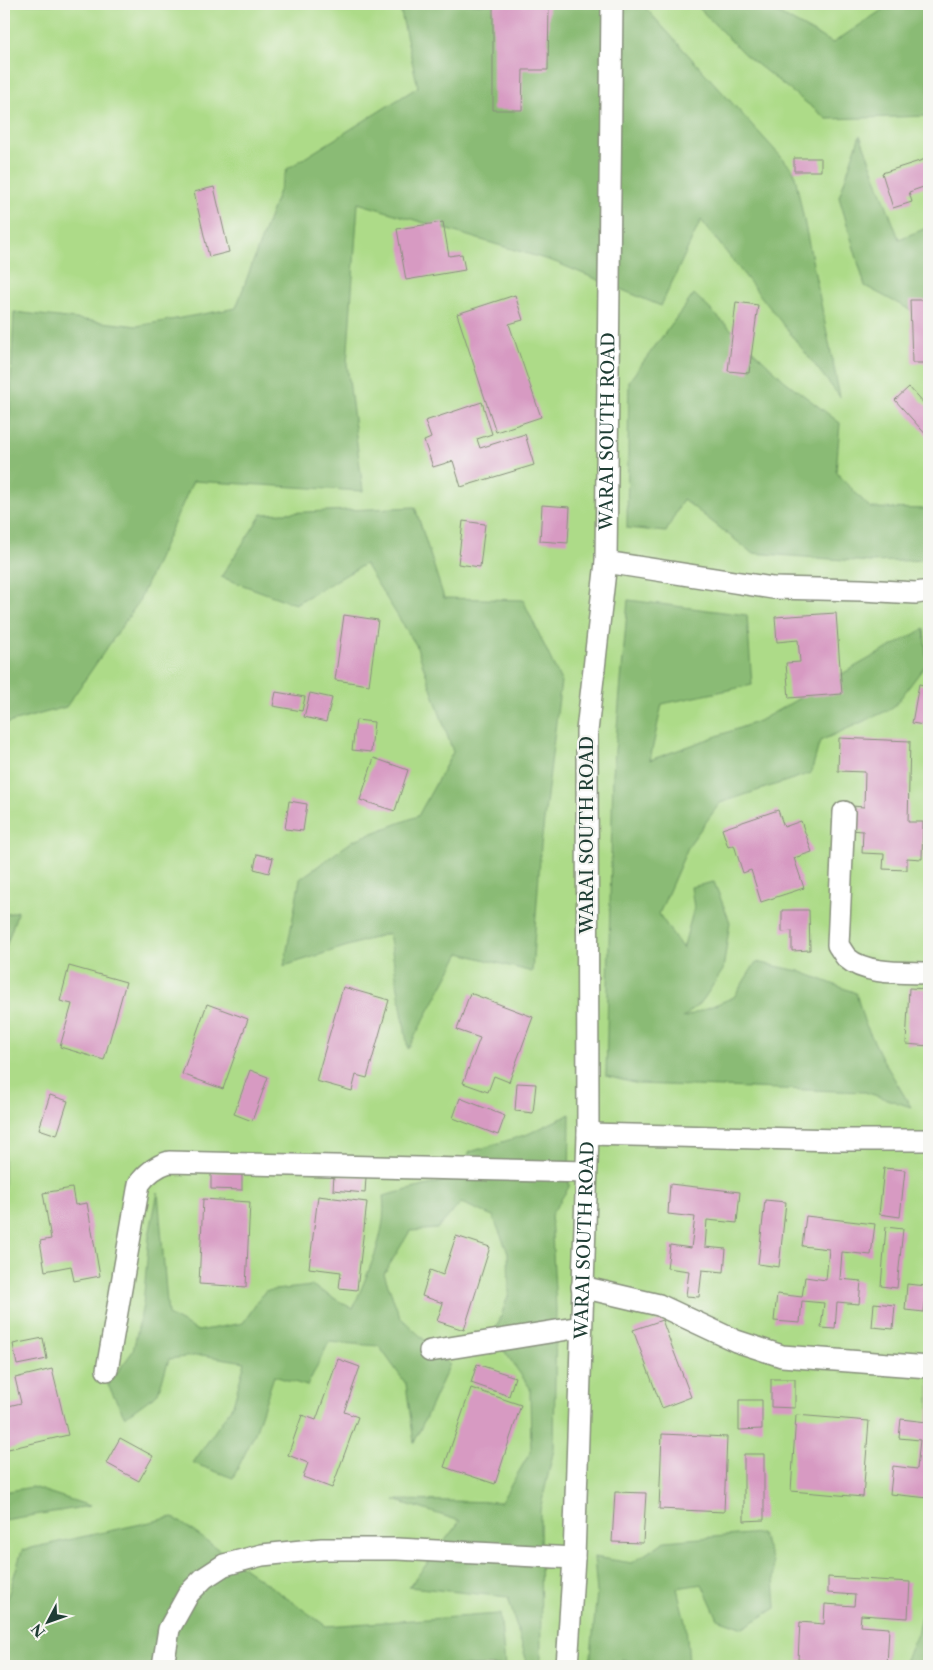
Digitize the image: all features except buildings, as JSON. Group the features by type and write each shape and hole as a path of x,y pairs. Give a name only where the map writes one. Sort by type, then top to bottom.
{"street":[{"name":"WARAI SOUTH ROAD","path":"567,1666 574,1558 588,1134 587,731 606,562 612,4"},
{"path":"606,562 773,588 916,593 929,591"},
{"path":"844,812 838,945 847,958 858,966 871,970 929,973"},
{"path":"588,1134 828,1140 929,1140"},
{"path":"107,1370 139,1184 146,1174 159,1166 169,1162 586,1172"},
{"path":"582,1287 659,1305 736,1341 782,1356 929,1366"},
{"path":"430,1351 581,1328"},
{"path":"163,1666 169,1630 189,1593 204,1578 224,1565 253,1557 332,1549 397,1549 574,1558"}],"green space":[{"path":"4,4 929,4 929,1666 4,1666"},
{"path":"399,4 642,4 794,171 840,397 701,220 661,306 555,262 358,203 347,364 363,491 193,481 138,603 66,707 4,724 4,553 14,312 137,326 236,308 287,169 418,87"},
{"path":"695,4 761,4 833,43 891,4 929,4 929,116 827,119 744,54"},
{"path":"860,135 899,239 929,227 929,320 865,286 839,197"},
{"path":"694,294 785,381 840,423 836,472 870,508 929,509 929,560 870,562 752,553 683,499 666,532 627,528 629,381"},
{"path":"415,507 444,598 523,600 561,681 541,845 532,972 460,953 408,1049 389,933 284,966 300,879 354,840 418,816 453,752 416,645 365,564 295,604 221,577 262,514"},
{"path":"628,600 747,615 752,685 662,704 650,760 759,721 924,629 927,663 893,708 820,741 811,773 720,803 689,845 659,914 683,949 694,908 691,887 714,882 730,922 723,970 703,1000 683,1018 734,997 756,962 799,971 856,993 864,1021 882,1058 911,1107 865,1092 638,1084 606,1076 613,774"},
{"path":"18,911 4,952 4,915"},
{"path":"570,1114 569,1187 551,1215 556,1309 554,1449 540,1510 541,1666 528,1666 508,1597 409,1587 460,1521 394,1500 501,1502 531,1451 530,1388 494,1336 509,1293 508,1253 493,1216 461,1203 437,1229 410,1231 384,1274 400,1317 450,1364 414,1443 406,1384 379,1346 329,1342 307,1386 274,1376 255,1433 233,1478 193,1463 233,1405 245,1362 201,1355 169,1359 158,1393 125,1417 108,1385 133,1351 143,1305 149,1236 158,1192 168,1315 198,1331 243,1323 265,1291 313,1286 353,1309 379,1239 384,1210 383,1196 453,1179 470,1152 528,1134"},
{"path":"32,1487 90,1506 4,1520 4,1492"},
{"path":"173,1517 326,1626 500,1614 505,1666 4,1666 4,1609 22,1550"},
{"path":"761,1533 773,1563 776,1608 743,1628 718,1619 702,1584 677,1588 686,1626 689,1662 672,1666 656,1666 622,1659 622,1666 590,1666 597,1592 594,1557 632,1563 665,1541"},
{"path":"929,1588 929,1666 903,1666 917,1634"}]}
